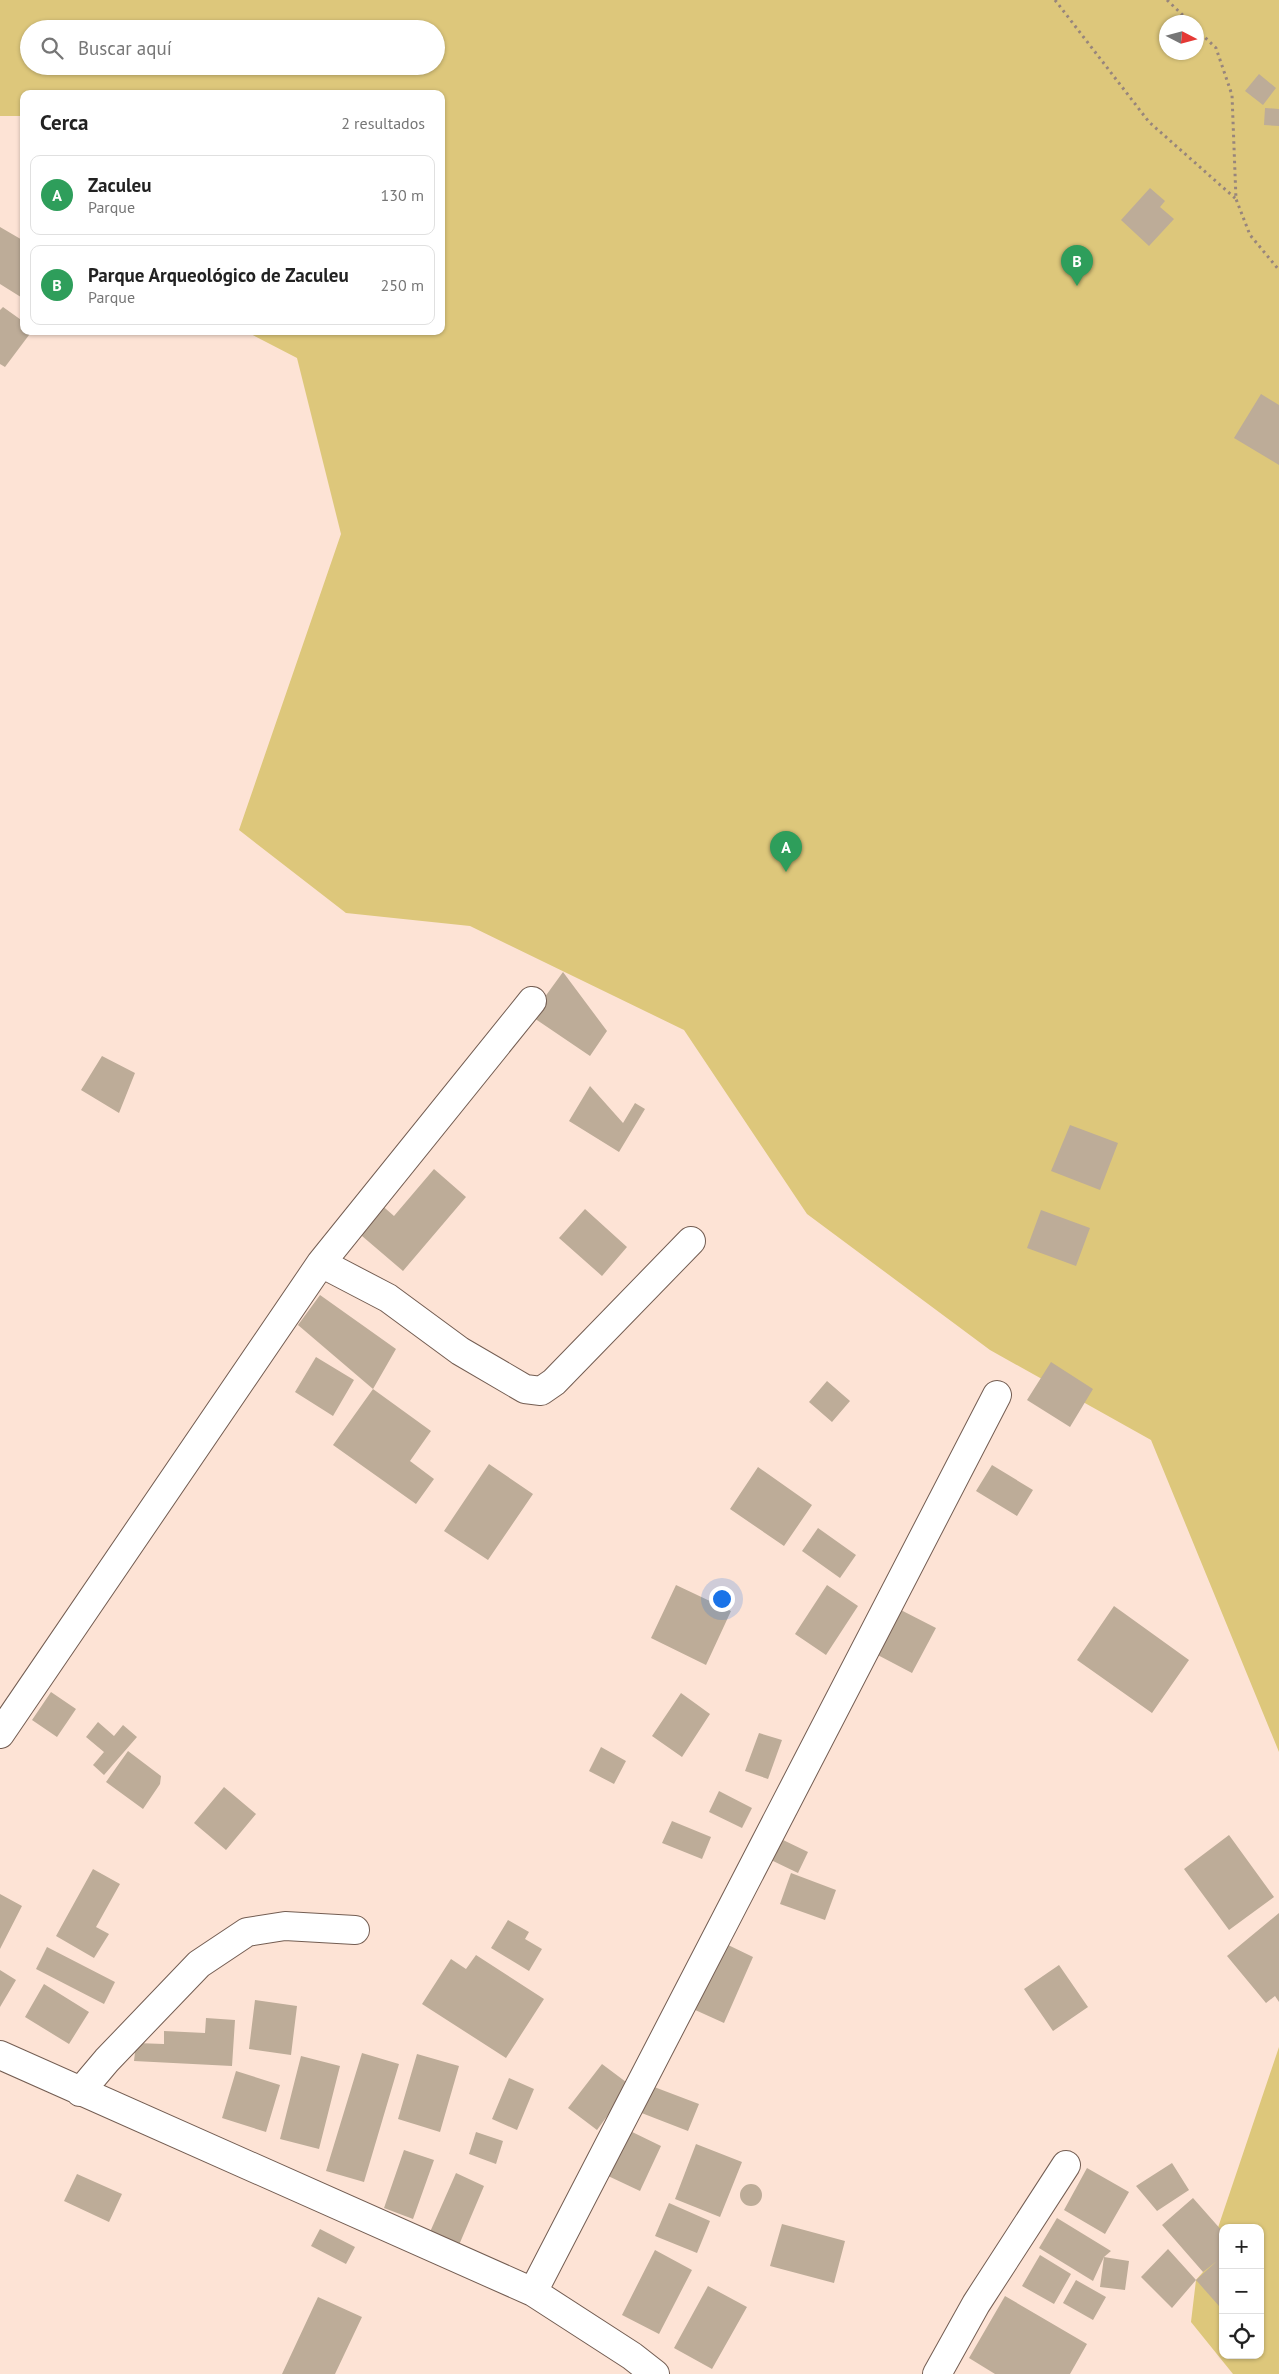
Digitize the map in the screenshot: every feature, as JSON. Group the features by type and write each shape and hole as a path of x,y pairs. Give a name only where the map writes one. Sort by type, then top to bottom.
{"street":[{"path":"0,1734 321,1263 532,1001"},
{"path":"321,1263 388,1298 460,1350 525,1389 541,1391 554,1382 692,1241"},
{"path":"533,2292 997,1395"},
{"path":"80,2092 107,2060 199,1964 247,1932 285,1926 355,1930"},
{"path":"0,2055 533,2292 632,2356 655,2374"},
{"path":"937,2374 976,2304 1066,2165"}],"path":[{"path":"1055,0 1149,122 1236,199"},
{"path":"1167,0 1183,15"},
{"path":"1204,37 1216,48 1232,95 1236,199 1250,235 1279,270"}],"shaded area":[{"path":"0,0 1279,0 1279,1752 1151,1440 990,1350 807,1214 684,1030 470,926 346,913 239,830 341,534 297,358 253,335 445,335 445,90 20,90 20,116 0,116"},
{"path":"1279,2047 1279,2374 1233,2374 1221,2359 1264,2359 1264,2224 1219,2224"},
{"path":"1219,2225 1219,2357 1191,2322 1196,2280 1203,2272"}],"building":[{"path":"1259,74 1276,88 1263,105 1245,91"},
{"path":"1265,108 1279,109 1279,126 1264,125"},
{"path":"1150,188 1165,201 1160,207 1174,219 1149,246 1121,220"},
{"path":"0,227 20,239 20,296 0,284"},
{"path":"3,307 20,319 20,335 29,335 5,367 0,364 0,310"},
{"path":"1261,394 1279,405 1279,465 1234,438"},
{"path":"563,972 607,1031 590,1056 531,1016"},
{"path":"102,1056 135,1073 119,1113 81,1090"},
{"path":"590,1086 623,1123 635,1103 645,1109 619,1152 569,1121"},
{"path":"1070,1125 1118,1143 1100,1190 1051,1171"},
{"path":"434,1169 466,1197 403,1271 355,1230 378,1202 394,1216"},
{"path":"585,1209 627,1247 602,1276 559,1238"},
{"path":"1041,1210 1090,1228 1076,1266 1027,1248"},
{"path":"320,1295 396,1349 373,1389 298,1325"},
{"path":"316,1357 354,1380 333,1416 295,1392"},
{"path":"1051,1362 1093,1389 1070,1427 1027,1400"},
{"path":"827,1381 850,1401 832,1422 809,1402"},
{"path":"373,1389 431,1431 410,1461 434,1479 416,1504 333,1445"},
{"path":"489,1464 533,1494 488,1560 444,1531"},
{"path":"992,1465 1033,1490 1017,1516 976,1491"},
{"path":"758,1467 812,1505 784,1546 730,1509"},
{"path":"818,1528 856,1555 840,1578 802,1551"},
{"path":"676,1585 731,1611 706,1665 651,1638"},
{"path":"827,1585 858,1606 826,1655 795,1634"},
{"path":"1114,1606 1189,1660 1152,1713 1077,1660"},
{"path":"895,1607 936,1628 912,1673 872,1652"},
{"path":"51,1692 76,1709 57,1737 32,1720"},
{"path":"681,1693 710,1714 682,1757 652,1736"},
{"path":"98,1722 114,1736 123,1725 137,1737 104,1775 93,1765 104,1752 86,1737"},
{"path":"759,1733 782,1740 768,1779 745,1771"},
{"path":"601,1747 626,1761 614,1784 589,1771"},
{"path":"128,1751 161,1776 160,1784 143,1809 106,1782"},
{"path":"224,1787 256,1814 226,1850 194,1823"},
{"path":"719,1791 752,1808 742,1828 709,1812"},
{"path":"672,1821 711,1837 702,1859 662,1843"},
{"path":"1229,1835 1274,1897 1229,1930 1184,1869"},
{"path":"781,1839 808,1852 798,1873 771,1860"},
{"path":"93,1869 120,1884 96,1927 109,1934 94,1958 56,1936"},
{"path":"791,1873 836,1890 825,1920 780,1904"},
{"path":"0,1894 22,1906 0,1949"},
{"path":"1279,1913 1279,2002 1275,1996 1266,2003 1227,1956"},
{"path":"508,1920 529,1932 525,1939 542,1949 529,1971 491,1948"},
{"path":"724,1943 753,1957 724,2023 693,2009"},
{"path":"47,1947 115,1982 104,2004 36,1969"},
{"path":"476,1955 544,1999 506,2058 422,2004 451,1959 466,1969"},
{"path":"1059,1965 1088,2007 1053,2031 1024,1989"},
{"path":"0,1970 16,1980 0,2007"},
{"path":"44,1984 89,2012 69,2044 25,2017"},
{"path":"255,2000 297,2006 291,2055 249,2049"},
{"path":"206,2018 235,2020 232,2066 134,2061 136,2043 164,2044 164,2031 205,2033"},
{"path":"362,2053 399,2064 364,2182 326,2171"},
{"path":"417,2054 459,2066 440,2132 398,2119"},
{"path":"301,2056 340,2066 319,2149 280,2139"},
{"path":"602,2064 630,2085 597,2130 568,2108"},
{"path":"236,2071 280,2085 266,2132 222,2118"},
{"path":"509,2078 534,2089 517,2130 492,2119"},
{"path":"649,2085 699,2104 688,2131 639,2112"},
{"path":"626,2129 661,2146 640,2191 606,2175"},
{"path":"476,2132 503,2141 496,2164 469,2154"},
{"path":"696,2144 742,2162 720,2217 675,2199"},
{"path":"404,2150 434,2160 413,2219 384,2208"},
{"path":"1172,2163 1189,2190 1157,2211 1136,2186"},
{"path":"1087,2168 1129,2192 1105,2234 1064,2210"},
{"path":"456,2173 484,2186 459,2245 430,2232"},
{"path":"77,2174 122,2194 109,2222 64,2201"},
{"path":"751,2184 759,2187 762,2195 759,2203 751,2206 743,2203 740,2195 743,2187"},
{"path":"1193,2198 1219,2227 1219,2306 1196,2280 1217,2261 1203,2272 1162,2225"},
{"path":"669,2203 710,2221 697,2253 655,2236"},
{"path":"1057,2218 1111,2251 1104,2257 1093,2281 1039,2248"},
{"path":"782,2224 845,2241 834,2283 770,2266"},
{"path":"320,2229 355,2247 346,2264 311,2246"},
{"path":"1168,2249 1196,2280 1172,2308 1141,2277"},
{"path":"655,2250 692,2270 659,2334 622,2315"},
{"path":"1040,2255 1071,2274 1054,2304 1022,2286"},
{"path":"1104,2257 1129,2261 1125,2290 1100,2287"},
{"path":"1076,2280 1106,2297 1093,2320 1063,2303"},
{"path":"708,2286 747,2307 712,2369 674,2348"},
{"path":"1005,2296 1087,2344 1070,2374 995,2374 969,2358"},
{"path":"318,2297 362,2317 335,2374 282,2374"}],"place":[{"name":"Parque Arqueológico de Zaculeu","path":"1077,286"},
{"name":"Zaculeu","path":"786,872"}]}
